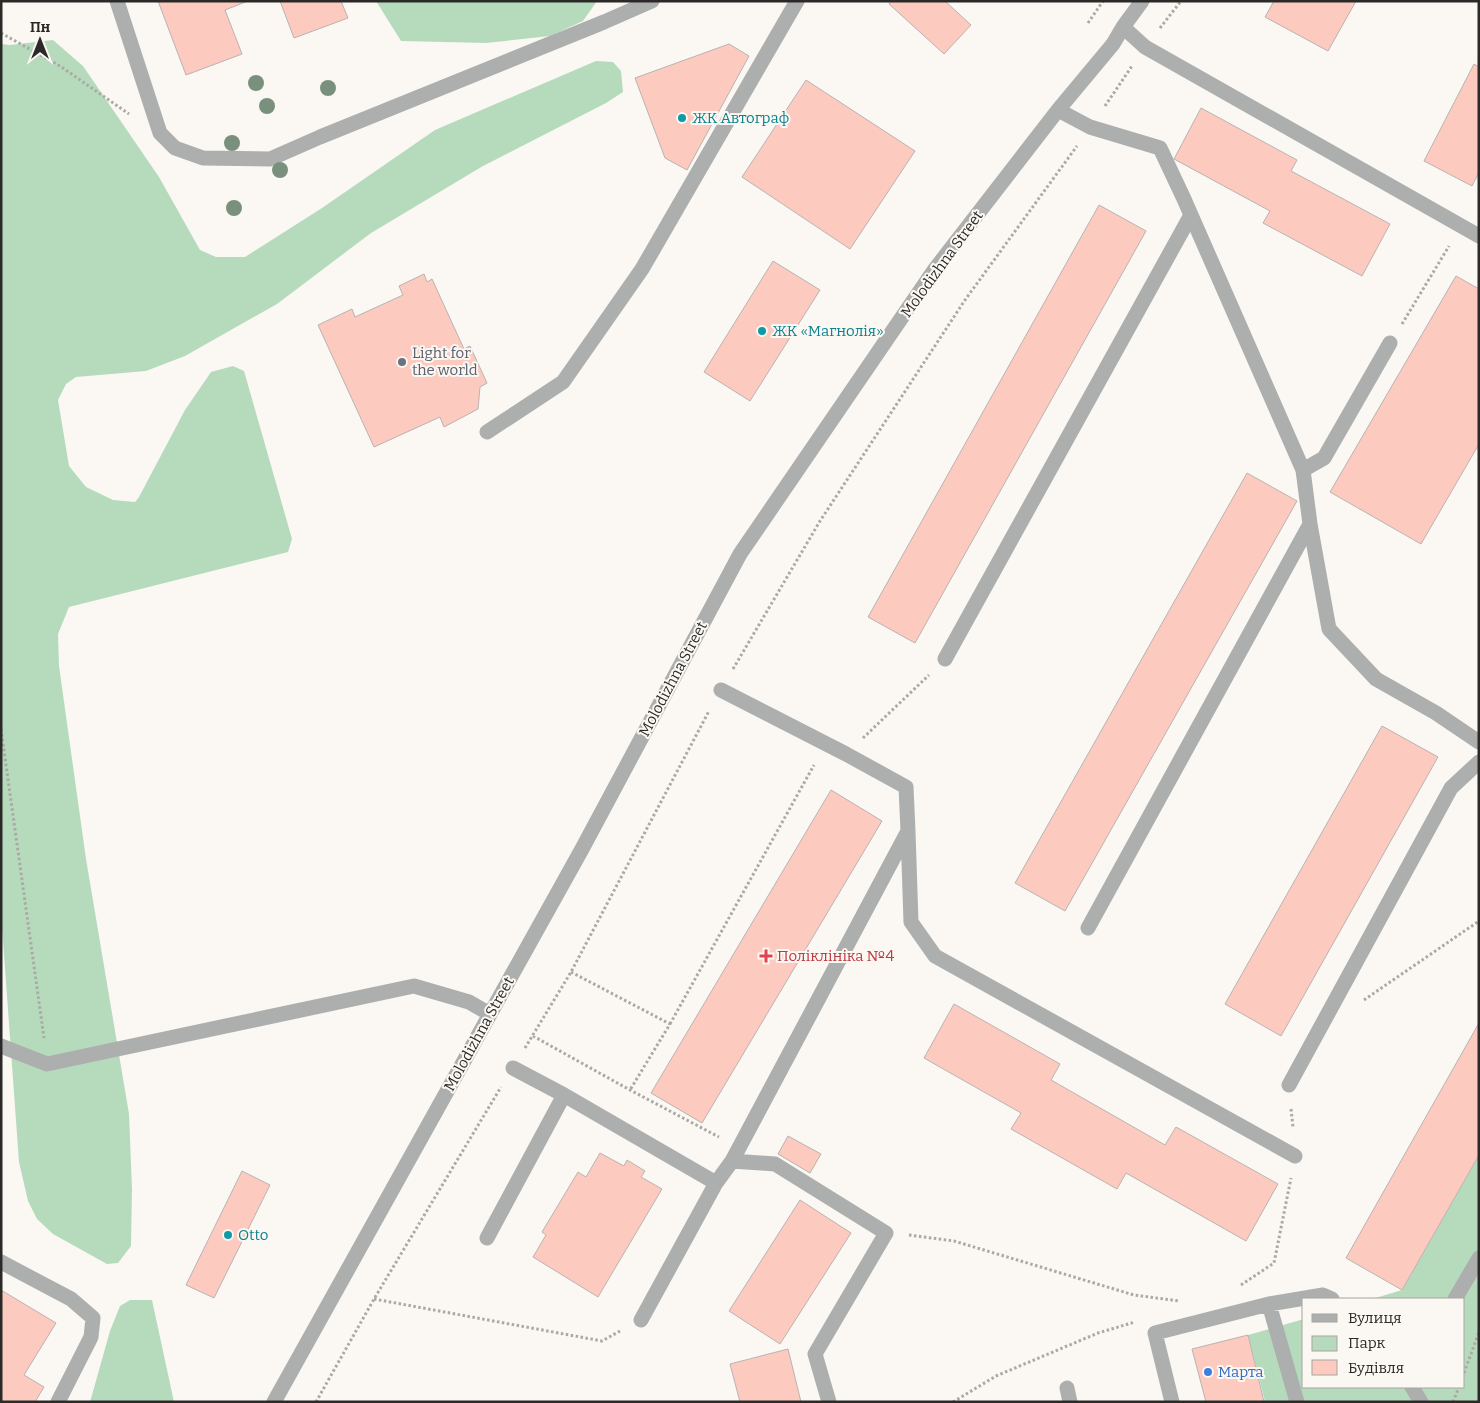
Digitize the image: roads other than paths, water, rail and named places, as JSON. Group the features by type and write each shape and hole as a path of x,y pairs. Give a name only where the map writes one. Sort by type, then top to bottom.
{"street":[{"path":"117,1 160,133 175,148 203,158 270,159 652,1"},
{"path":"487,432 563,382 642,269 797,1"},
{"name":"Molodizhna Street","path":"274,1402 582,849 740,554 935,269 1058,110 1113,44 1142,1"},
{"path":"1123,27 1146,47 1479,236"},
{"path":"1058,110 1090,127 1160,148 1303,470 1310,524 1329,629 1376,679 1436,713 1479,742"},
{"path":"946,659 1191,215"},
{"path":"1303,470 1324,458 1390,343"},
{"path":"1088,928 1310,524"},
{"path":"721,690 906,787 911,922 934,956 1295,1156"},
{"path":"1288,1085 1451,788 1479,762"},
{"path":"641,1320 716,1183 732,1161 908,830"},
{"path":"1,1046 47,1064 414,986 469,1002 490,1014"},
{"path":"513,1068 564,1095 716,1183"},
{"path":"487,1238 564,1095"},
{"path":"732,1161 776,1164 886,1233 815,1354 829,1402"},
{"path":"1456,1298 1479,1258"},
{"path":"1,1262 71,1299 93,1318 92,1337 58,1402"},
{"path":"1305,1298 1323,1295 1330,1298"},
{"path":"1172,1402 1155,1333 1269,1304 1302,1298"},
{"path":"1269,1304 1297,1402"},
{"path":"1413,1388 1421,1402"}],"place":[{"name":"ЖК Автограф","path":"682,118"},
{"name":"ЖК «Магнолія»","path":"762,331"},
{"name":"Light for the world","path":"402,362"},
{"name":"Поліклініка №4","path":"766,956"},
{"name":"Otto","path":"228,1235"},
{"name":"Марта","path":"1208,1372"}]}
